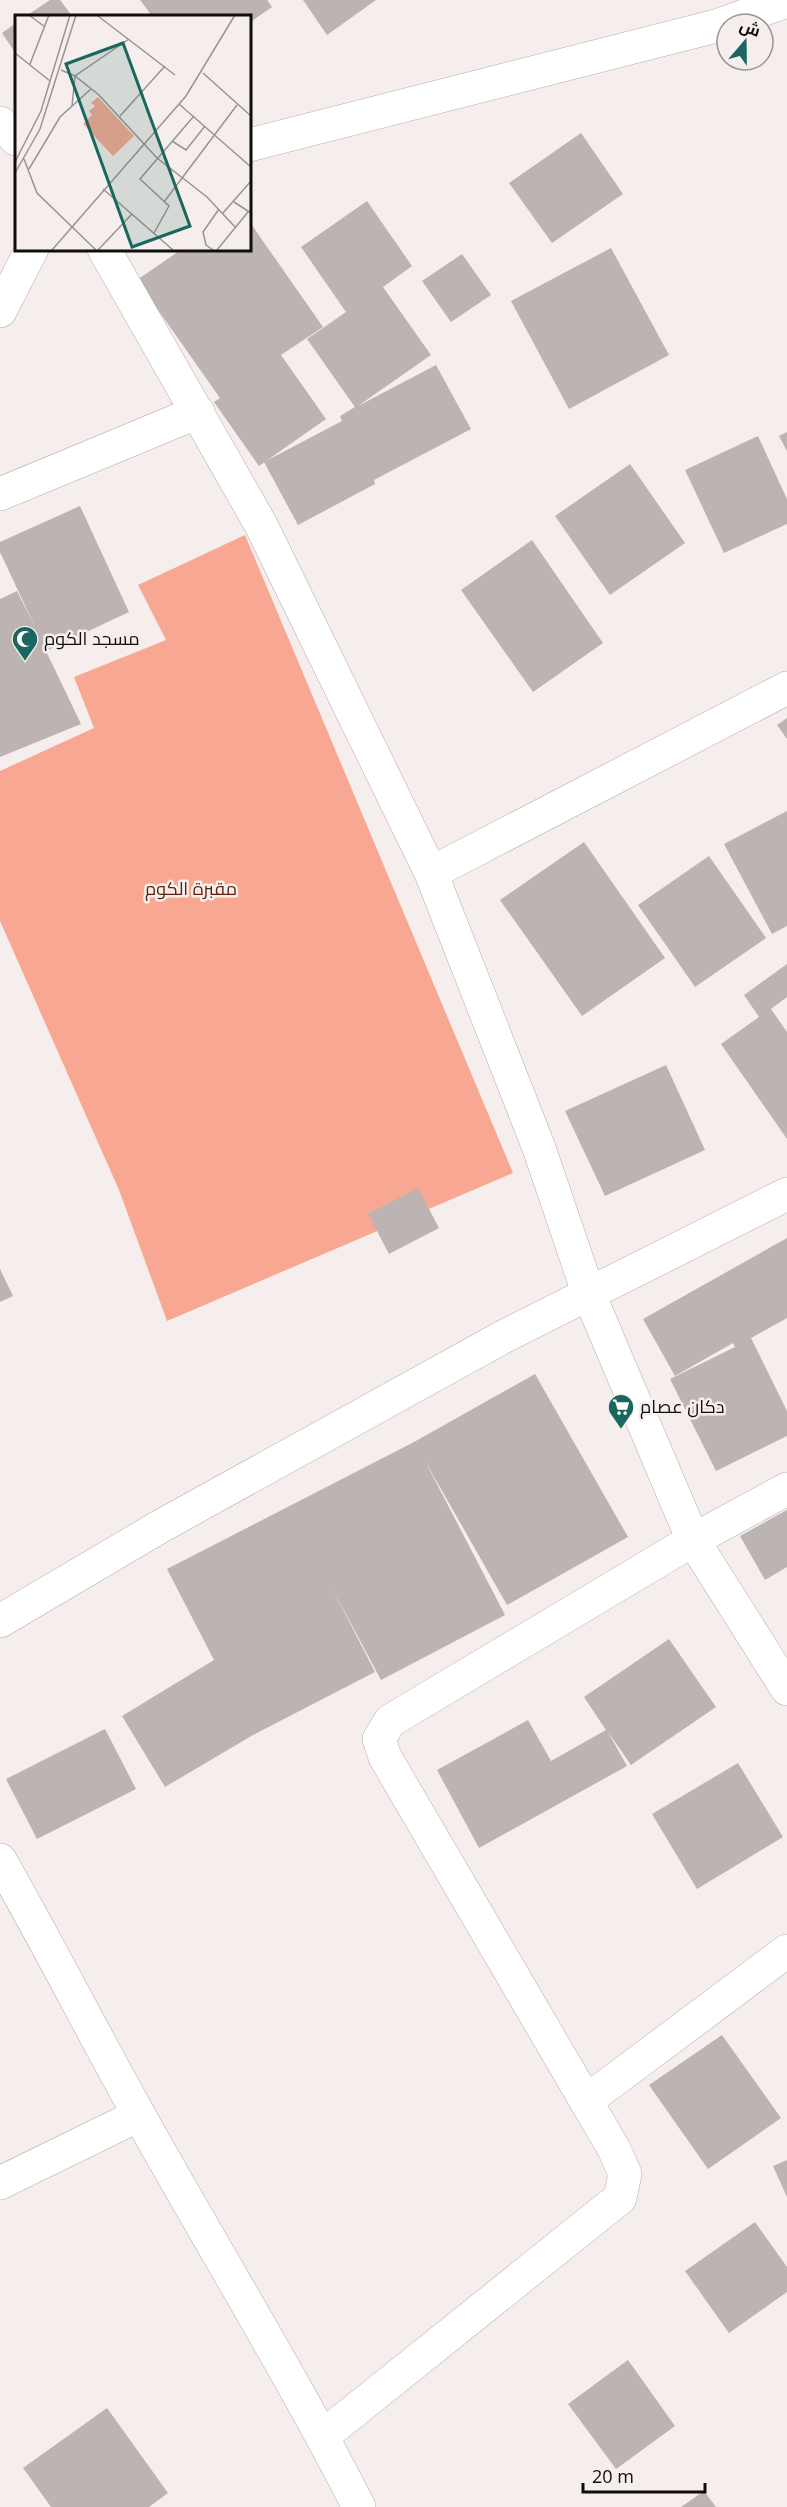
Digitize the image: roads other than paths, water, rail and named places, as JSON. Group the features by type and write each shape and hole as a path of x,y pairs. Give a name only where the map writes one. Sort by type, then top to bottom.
{"street":[{"path":"250,145 716,26 787,1"},
{"path":"0,123 15,138"},
{"path":"0,311 31,250"},
{"path":"105,250 261,525 431,873 539,1148 588,1292 693,1540 787,1689"},
{"path":"0,494 198,412"},
{"path":"431,873 787,688"},
{"path":"0,1621 161,1526 492,1342 787,1194"},
{"path":"323,2436 620,2198 625,2174 614,2149 385,1757 379,1739 390,1721 693,1540 787,1489"},
{"path":"0,1860 139,2115 323,2436 359,2507"},
{"path":"586,2101 787,1951"},
{"path":"0,2183 139,2115"}],"place":[{"name":"مسجد الكوم","path":"25,662"},
{"name":"دكان عصام","path":"621,1430"}],"park label":[{"name":"مقبرة الكوم","path":"191,889"}]}
